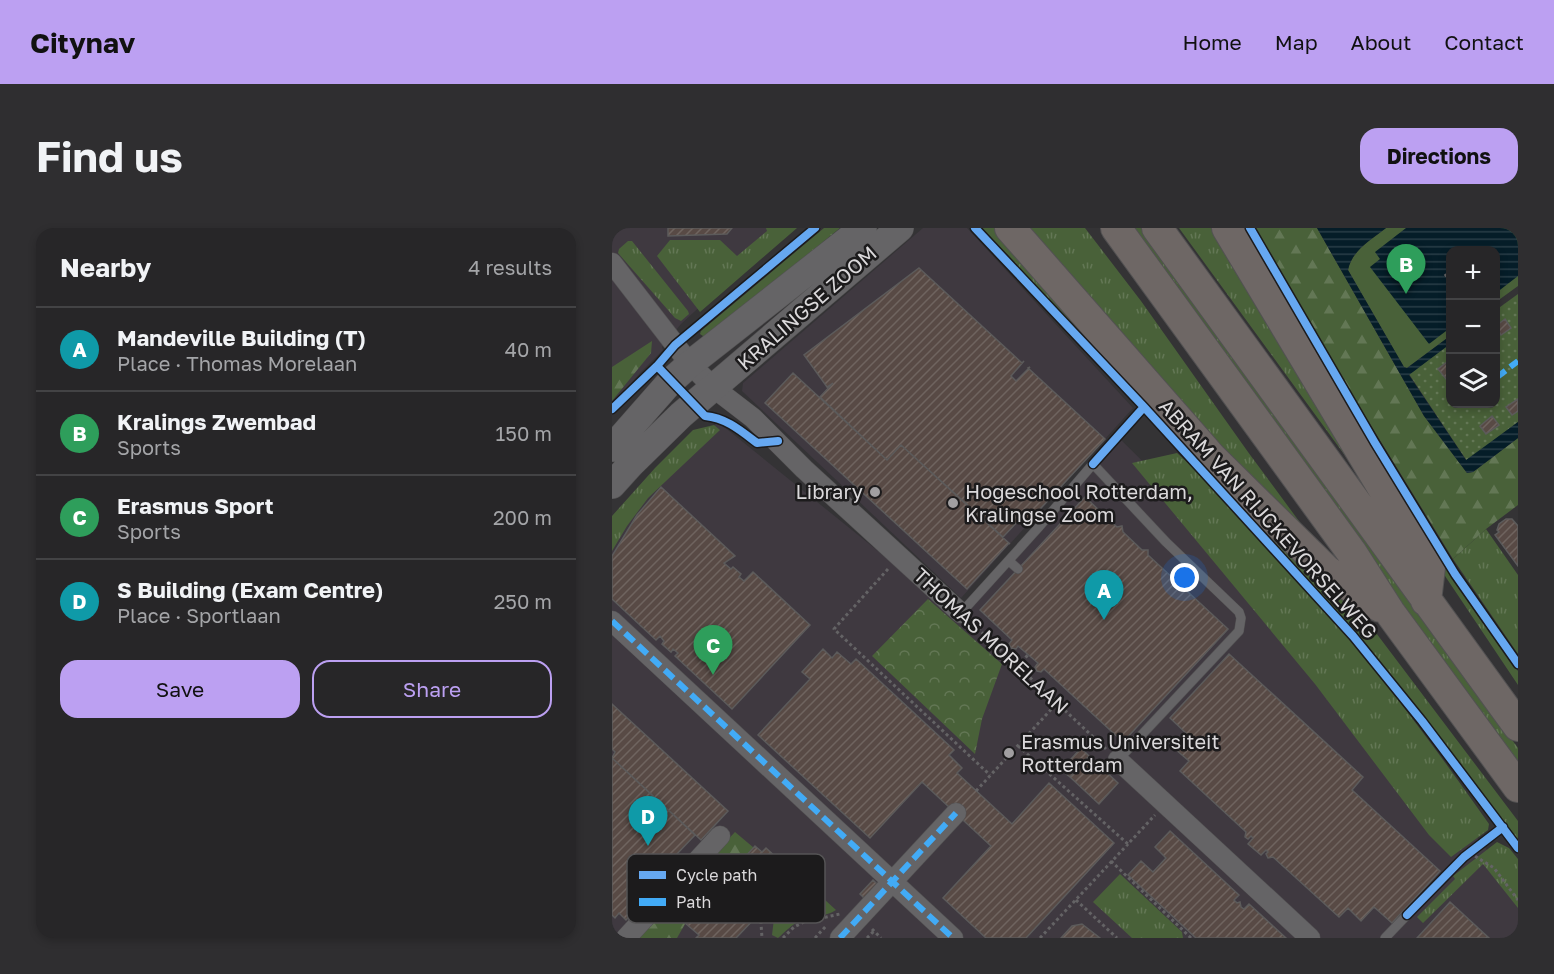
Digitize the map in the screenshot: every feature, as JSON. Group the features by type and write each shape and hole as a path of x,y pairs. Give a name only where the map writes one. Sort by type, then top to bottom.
{"main road":[{"name":"KRALINGSE ZOOM","path":"612,448 670,382 690,364 862,228"},
{"name":"KRALINGSE ZOOM","path":"612,485 664,432 900,228"},
{"path":"1010,228 1238,485 1326,570 1391,614"},
{"path":"1157,228 1518,726"},
{"path":"1227,228 1430,567 1426,601"},
{"name":"ABRAM VAN RIJCKEVORSELWEG","path":"1117,232 1352,553 1391,614 1518,787"}],"street":[{"path":"612,263 690,364 714,388"},
{"name":"THOMAS MORELAAN","path":"714,388 753,418 804,469 961,613"},
{"path":"612,621 953,938"},
{"path":"1118,760 1310,938"},
{"path":"840,938 866,924 892,882 956,813"},
{"path":"703,854 720,836"},
{"path":"626,938 640,923"}],"lane":[{"path":"961,613 1093,464 1166,542 1239,612 1241,618 1239,631 1164,704 1118,760"},
{"path":"1009,561 1018,569"},
{"path":"1385,938 1407,915"}],"path":[{"path":"900,555 834,629 990,775"},
{"path":"1017,666 1028,655"},
{"path":"976,791 1057,703"},
{"path":"1018,746 1128,844"},
{"path":"1040,938 1164,805"},
{"path":"1478,847 1467,855 1494,868 1518,900"},
{"path":"1111,861 1191,938"},
{"path":"1076,900 1117,938"},
{"path":"825,917 838,913 866,924 867,938"},
{"path":"761,923 762,938"},
{"path":"783,938 794,927 807,923"}],"shaded area":[{"path":"612,228 785,228 681,324 662,347 663,350 612,405"},
{"name":"Hogeschool Rotterdam, Kralingse Zoom","path":"923,228 967,228 1133,408 961,598 742,391 743,383"},
{"name":"Erasmus Universiteit Rotterdam","path":"718,422 961,618 1117,436 1264,581 1518,887 1518,938 612,938 612,533 644,492"}],"green space":[{"path":"766,228 797,228 700,312 657,256 670,240 720,240 737,256 767,231"},
{"path":"824,228 840,228 706,338 700,334 701,331"},
{"path":"982,228 999,228 1242,496 1361,613 1518,821 1518,841 1361,642"},
{"path":"1016,228 1085,228 1141,301 1324,555"},
{"path":"1126,228 1141,228 1518,748 1518,765"},
{"path":"1179,228 1215,228 1376,498"},
{"path":"1238,228 1246,228 1476,613 1518,671 1518,685 1441,570"},
{"path":"1253,228 1317,228 1424,416 1467,473 1473,472 1518,438 1518,505 1486,529 1453,559 1295,302"},
{"path":"1386,228 1518,228 1518,286 1500,299 1500,246 1446,246 1446,339 1407,368 1404,367 1348,270 1358,251"},
{"path":"628,241 632,241 688,311 689,314 681,321 675,318 618,253"},
{"path":"1518,294 1518,422 1467,461 1409,374 1446,347 1446,408 1500,408 1500,307"},
{"path":"652,341 651,353 612,401 612,367"},
{"path":"714,425 720,430 648,498 612,551 612,516 693,430"},
{"path":"1177,453 1269,547 1340,627 1448,767 1489,824 1488,830 1451,857 1429,835 1315,684 1132,463"},
{"path":"1486,529 1518,575 1518,654 1453,559"},
{"path":"928,599 1002,664 982,719 975,754 872,656"},
{"path":"735,832 754,848 750,854 714,854"},
{"path":"1497,842 1509,848 1518,859 1518,908 1483,864 1423,923 1417,917 1455,879 1453,876"},
{"path":"1120,874 1182,932 1183,938 1132,938 1093,902"},
{"path":"825,900 836,910 825,915"},
{"path":"650,923 686,923 677,938 636,938"},
{"path":"774,923 796,923 778,938 772,935"}],"water":[{"path":"1317,228 1386,228 1358,251 1348,270 1404,367 1407,368 1446,339 1446,347 1409,375 1466,460 1518,422 1518,438 1473,472 1467,473 1424,416"},
{"path":"1406,228 1518,228 1518,276 1500,290 1500,246 1446,246 1446,331 1429,344 1370,267 1380,259 1375,252"}],"building":[{"path":"668,228 732,228 727,234 668,236"},
{"path":"919,268 1022,363 1024,361 1011,376 1016,381 1029,368 1105,439 1028,522 1029,524 1022,517 1003,537 901,445 887,460 820,397 833,383 827,387 804,355"},
{"path":"1505,319 1511,328 1501,335 1500,333 1500,323"},
{"path":"1446,363 1446,379 1438,369"},
{"path":"793,373 887,460 901,445 1009,543 967,589 765,403"},
{"path":"1518,399 1518,411 1512,415 1506,407"},
{"path":"1492,416 1499,425 1486,434 1480,426"},
{"path":"661,487 735,556 724,563 741,574 739,577 744,581 753,572 810,625 732,709 675,656 678,653 673,649 671,652 662,644 664,641 660,636 656,640 612,599 612,556 637,515"},
{"path":"1085,497 1117,527 1122,526 1123,532 1142,550 1148,550 1148,555 1228,629 1123,742 1044,669 1041,672 1037,671 1035,667 1038,663 1018,646 1016,649 1011,648 1009,644 1012,640 980,610"},
{"path":"1506,519 1512,519 1518,526 1518,566 1495,535 1499,532 1497,530 1499,524"},
{"path":"823,649 832,658 837,652 851,664 856,659 954,750 949,755 962,768 957,773 1012,824 1049,783 1114,843 1026,938 986,938 943,898 991,846 922,782 870,838 758,735 810,679 802,672"},
{"path":"1229,654 1363,777 1352,790 1440,871 1392,923 1374,907 1361,921 1348,908 1339,917 1273,857 1268,858 1266,850 1261,855 1248,844 1253,838 1245,837 1246,832 1180,771 1189,761 1175,749 1188,735 1170,718"},
{"path":"612,704 728,811 701,840 612,758 615,752 612,749"},
{"path":"1081,748 1089,756 1070,777 1061,770"},
{"path":"1089,756 1118,783 1099,804 1070,777"},
{"path":"612,758 695,835 677,854 627,854 627,919 619,913 615,918 612,915"},
{"path":"1170,831 1239,895 1234,900 1237,903 1240,902 1241,907 1244,909 1249,904 1286,938 1196,938 1128,875 1141,861 1153,872 1166,858 1155,847"},
{"path":"755,846 762,852 766,848 773,854 748,854"},
{"path":"873,880 878,885 865,899 860,894"},
{"path":"1450,902 1489,938 1417,938"},
{"path":"685,923 750,923 736,938 696,938 699,935"},
{"path":"1082,924 1100,938 1061,938 1072,926"}],"marked path":[{"path":"1500,375 1518,361"},
{"path":"612,621 953,938"},
{"path":"840,938 956,813"}],"cycle path":[{"path":"612,409 657,366 675,345 815,228"},
{"path":"975,228 1144,407 1353,636 1422,721 1518,848"},
{"path":"1250,228 1375,443 1455,574 1518,664"},
{"path":"657,366 705,416 726,422 757,443 778,441"},
{"path":"1093,464 1144,407"},
{"path":"1407,915 1464,857 1503,827"}],"place":[{"name":"Kralings Zwembad","path":"1406,294"},
{"name":"Library","path":"875,492"},
{"name":"Hogeschool Rotterdam, Kralingse Zoom","path":"953,503"},
{"name":"Mandeville Building (T)","path":"1104,620"},
{"name":"Erasmus Sport","path":"713,675"},
{"name":"Erasmus Universiteit Rotterdam","path":"1009,753"},
{"name":"S Building (Exam Centre)","path":"648,846"}]}
